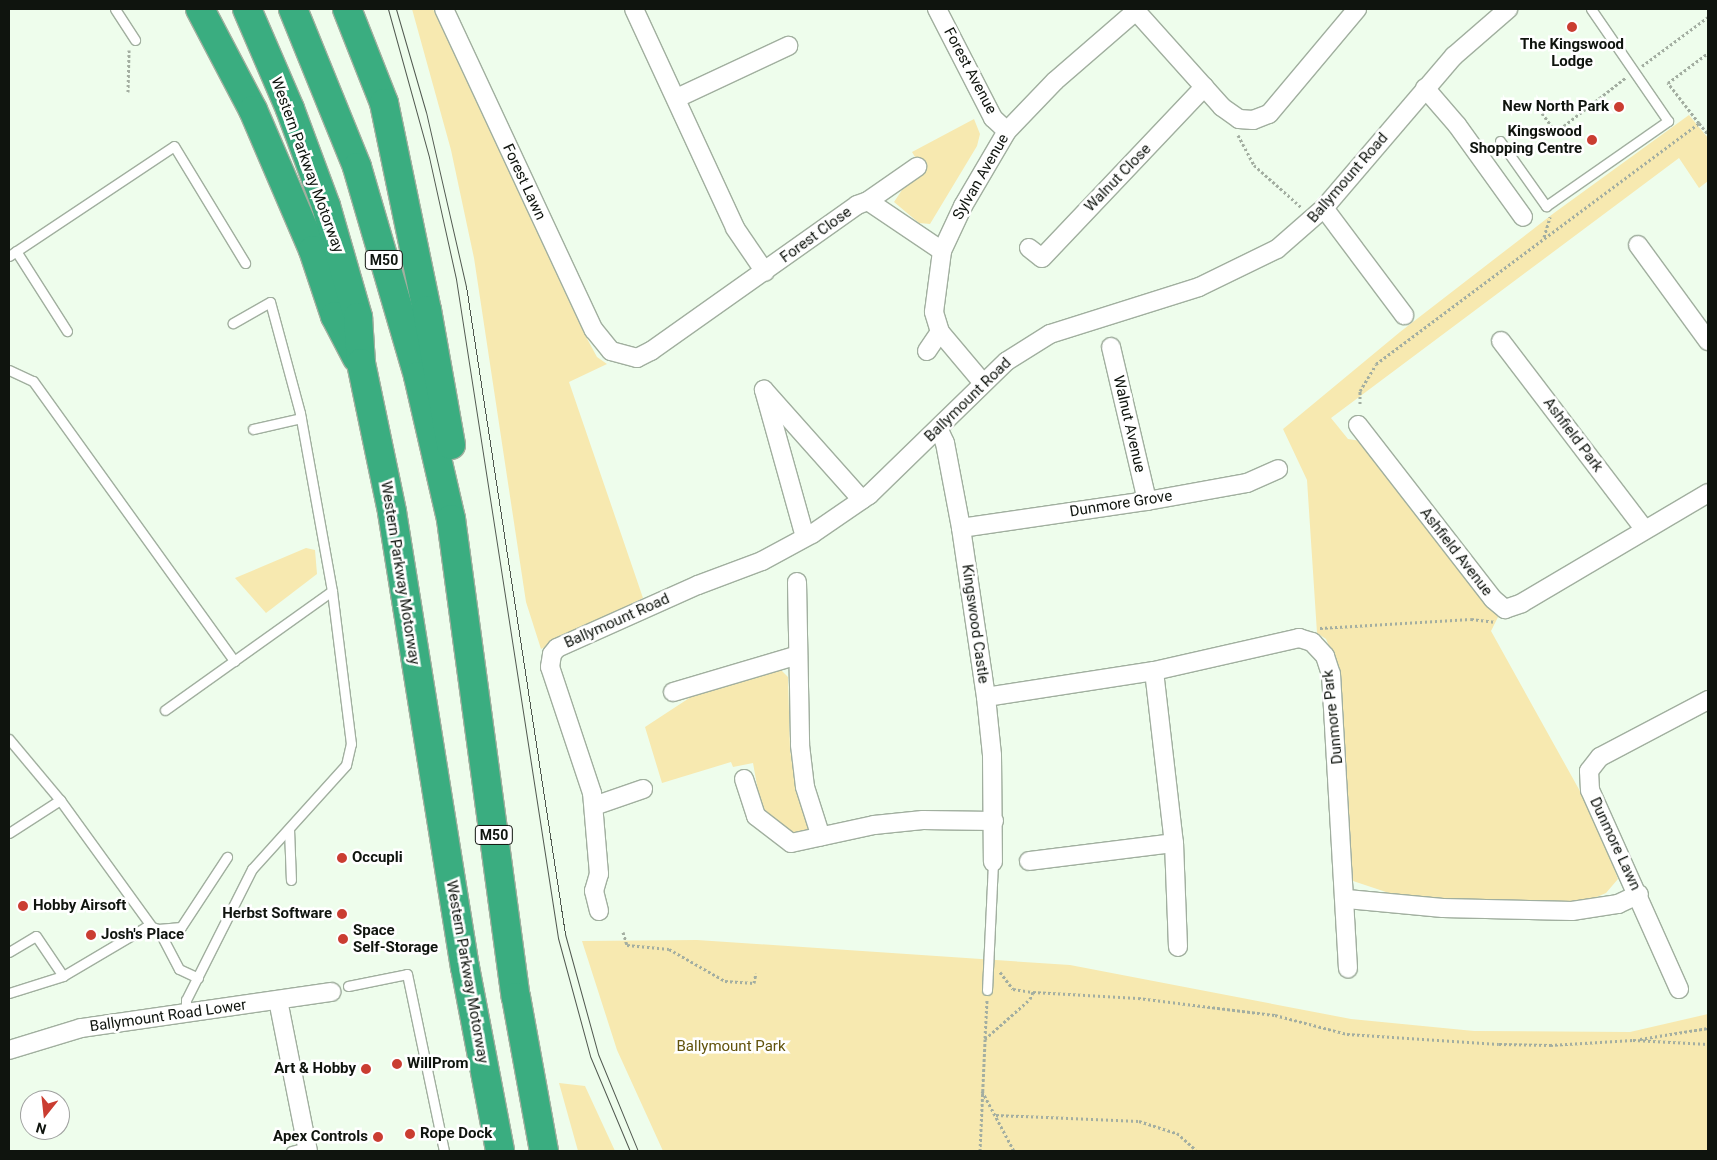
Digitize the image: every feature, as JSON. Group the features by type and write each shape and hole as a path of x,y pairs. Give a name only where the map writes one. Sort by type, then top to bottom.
{"highway":[{"name":"M50","path":"200,9 257,119 313,250 335,316 347,342 361,363"},
{"name":"Western Parkway Motorway","path":"247,9 290,109 326,206 358,317 361,363 392,512 457,919 500,1151"},
{"name":"M50","path":"293,9 357,168 418,376 451,518 516,998 544,1151"},
{"name":"M50","path":"347,9 384,103"},
{"name":"M50","path":"354,9 384,103 427,310 455,468 451,518"}],"street":[{"name":"Forest Lawn","path":"444,9 594,330 611,351"},
{"name":"Forest Close","path":"634,9 735,228 765,272"},
{"name":"Forest Avenue","path":"937,9 993,118 1007,131"},
{"name":"Ballymount Road","path":"598,911 594,890 599,874 594,806 569,716 550,667 552,654 557,648 638,611 762,561 805,537 862,500 939,430 983,382 1007,361 1050,334 1199,287 1277,249 1324,208 1454,56 1508,9"},
{"path":"1137,10 1222,107 1239,119 1253,120 1269,114 1353,10"},
{"name":"Sylvan Avenue","path":"983,382 940,332 934,312 942,251 963,206 1007,131 1055,80 1137,10"},
{"path":"676,98 788,46"},
{"name":"Walnut Close","path":"1029,248 1042,258 1204,88"},
{"path":"1425,88 1457,125 1523,218"},
{"path":"868,201 917,167"},
{"name":"Forest Close","path":"611,351 637,358 651,351 857,205 868,201 942,251"},
{"path":"1324,208 1404,314"},
{"path":"1638,245 1708,341"},
{"path":"927,351 940,332"},
{"name":"Ashfield Park","path":"1501,341 1644,529"},
{"name":"Walnut Avenue","path":"1111,347 1148,501"},
{"path":"805,537 762,385 862,500"},
{"name":"Ashfield Avenue","path":"1358,425 1493,599 1505,609 1522,604 1644,529 1708,493"},
{"name":"Kingswood Castle","path":"939,430 945,443 961,528 986,696 994,820 993,862"},
{"name":"Dunmore Grove","path":"961,528 1148,501 1247,483 1278,469"},
{"path":"797,582 800,745 805,787 821,837"},
{"name":"Dunmore Park","path":"986,696 1154,670 1299,638 1312,642 1325,656 1331,674 1347,899 1348,969"},
{"path":"673,692 798,655"},
{"path":"1154,670 1174,843 1178,947"},
{"name":"Dunmore Lawn","path":"1679,989 1639,894 1590,790 1589,772 1600,757 1708,700"},
{"path":"744,779 756,816 775,833 791,843 874,825 923,820 994,820"},
{"path":"594,806 643,789"},
{"path":"1029,861 1174,843"},
{"path":"1347,899 1443,908 1572,910 1618,904 1639,894"},
{"name":"Ballymount Road Lower","path":"9,1050 81,1028 186,1011 331,992"},
{"path":"278,1000 302,1150"}],"lane":[{"path":"115,9 135,40"},
{"path":"1500,141 1546,206 1668,121 1591,9"},
{"path":"66,331 12,254 174,146 245,262"},
{"path":"186,1011 186,1000 252,869 346,765 351,744 332,591 301,418 270,302 233,323"},
{"path":"9,370 33,381 234,661"},
{"path":"253,429 301,418"},
{"path":"165,710 332,591"},
{"path":"9,739 60,800 155,928 179,968 198,978"},
{"path":"9,833 60,800"},
{"path":"289,829 291,880"},
{"path":"9,993 63,976 146,927 182,927 227,857"},
{"path":"987,990 993,862"},
{"path":"9,952 36,936 63,976"},
{"path":"348,986 407,974 444,1151"}],"path":[{"path":"128,92 130,52 126,46 135,40"},
{"path":"1708,53 1668,83 1708,134"},
{"path":"1360,404 1360,391 1376,364 1699,123"},
{"path":"1238,134 1254,165 1306,212"},
{"path":"1544,238 1551,213 1546,206"},
{"path":"1312,628 1471,619 1502,623"},
{"path":"624,932 627,945 669,949 725,981 754,983 756,973"},
{"path":"997,965 1013,989 1033,992 1138,998 1275,1015 1347,1034 1542,1045 1633,1040 1708,1028"},
{"path":"980,1151 987,990"},
{"path":"985,1039 1030,999 1033,992"},
{"path":"1633,1040 1708,1044"},
{"path":"982,1091 1014,1151"},
{"path":"996,1115 1139,1121 1177,1133 1196,1151"}],"green space":[{"path":"412,9 433,9 584,333 597,357 607,364 569,382 643,598 541,649 526,602 474,258 451,150"},
{"path":"1689,115 1708,138 1708,181 1699,188 1679,158 1331,418 1348,439 1361,441 1498,617 1491,631 1596,820 1618,879 1606,893 1585,902 1494,902 1392,894 1353,881 1341,675 1326,639 1317,633 1307,480 1283,429 1400,332 1554,213"},
{"path":"974,119 980,134 977,146 930,224 919,223 894,202 902,190 924,172 912,152"},
{"path":"306,548 315,550 317,574 266,613 235,578"},
{"path":"780,669 788,677 790,749 796,792 810,832 791,836 762,813 753,763 733,767 731,762 662,783 645,727 700,691"},
{"name":"Ballymount Park","path":"697,940 1070,965 1351,1019 1474,1031 1630,1032 1708,1014 1708,1151 663,1151 617,1050 582,941"},
{"path":"559,1083 585,1086 615,1151 578,1151"}],"tram line":[{"path":"388,9 429,157 456,279 558,938 590,1056 630,1151"},
{"path":"396,9 426,112 466,286 565,934 598,1054 638,1151"}],"place":[{"name":"The Kingswood Lodge","path":"1572,27"},
{"name":"New North Park","path":"1619,107"},
{"name":"Kingswood Shopping Centre","path":"1592,140"},
{"name":"Occupli","path":"342,858"},
{"name":"Hobby Airsoft","path":"23,906"},
{"name":"Herbst Software","path":"342,914"},
{"name":"Josh's Place","path":"91,935"},
{"name":"Space Self-Storage","path":"343,939"},
{"name":"WillProm","path":"397,1064"},
{"name":"Art & Hobby","path":"366,1069"},
{"name":"Rope Dock","path":"410,1134"},
{"name":"Apex Controls","path":"378,1137"}]}
